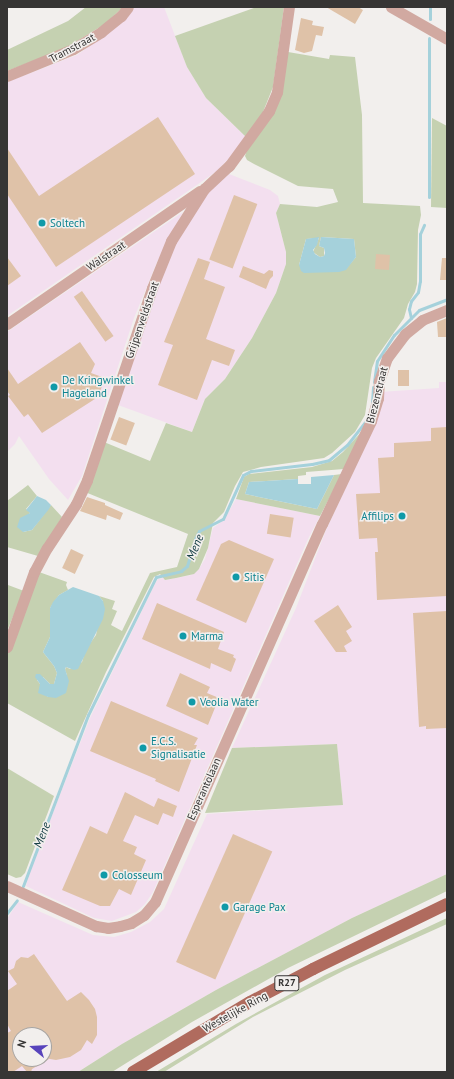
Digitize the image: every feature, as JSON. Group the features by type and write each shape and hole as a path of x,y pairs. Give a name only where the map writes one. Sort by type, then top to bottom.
{"main road":[{"name":"Westelijke Ring","path":"133,1072 250,1002 313,969 447,904"}],"street":[{"name":"Tramstraat","path":"7,76 73,49 101,32 128,7"},
{"name":"Grijpenveldstraat","path":"7,647 34,572 47,548 76,504 88,480 152,288 171,241 204,189 230,166 269,111 277,92 289,7"},
{"path":"391,7 447,39"},
{"name":"Walstraat","path":"7,324 204,189"},
{"name":"Biezenstraat","path":"322,524 371,421 378,398 379,381 387,358 405,334 422,320 447,310"},
{"name":"Esperantolaan","path":"7,886 96,926 108,928 120,926 131,923 144,915 155,902 322,524"}],"shaded area":[{"path":"134,7 164,7 187,67 206,98 246,137 235,152 217,171 7,316 7,82 77,55 110,32"},
{"path":"229,174 270,190 278,196 280,204 276,213 286,252 286,264 276,293 252,338 225,379 205,399 192,432 118,405 172,248 190,217 209,192"},
{"path":"183,212 157,262 134,318 82,476 68,500 49,479 19,436 15,444 7,452 7,332"},
{"path":"439,382 447,382 447,874 352,918 216,990 122,1044 78,1072 7,1072 7,919 18,902 93,935 114,937 131,932 150,922 164,909 207,814 343,805 337,744 232,748 296,608 326,530 377,420 380,392 439,388"},
{"path":"236,499 320,516 308,539 153,892 145,904 136,912 112,921 94,918 26,886 29,874 90,718 155,584 158,579 163,578 166,580 191,575 199,569 205,559 213,528 224,520"}],"green space":[{"path":"86,7 123,7 105,24 64,49 7,71 7,50 68,21"},
{"path":"257,7 284,7 273,87 263,112 246,137 206,98 187,67 175,36"},
{"path":"288,52 329,59 330,55 355,57 362,115 363,203 420,206 421,215 418,230 417,284 415,292 408,304 404,318 376,358 372,368 365,415 355,432 332,453 324,458 261,467 243,472 235,486 224,512 213,523 208,548 199,569 194,574 165,580 160,574 154,577 106,672 75,741 7,703 7,653 39,572 67,582 66,585 68,590 59,595 50,608 50,637 43,652 54,666 57,673 54,684 50,684 43,677 37,680 40,684 40,689 48,697 67,675 65,670 66,667 70,669 82,662 86,649 96,635 103,601 99,596 115,601 112,609 117,611 111,625 122,631 150,573 177,567 188,534 85,492 104,442 150,461 166,423 192,432 205,399 225,379 252,338 276,293 286,264 286,252 276,213 280,204 317,207 338,202 333,189 298,186 247,160 245,156 248,147 265,123","holes":["321,237 354,239 356,257 345,270 299,265 306,239 319,238 313,252 320,257 324,256 324,248 319,246"]},
{"path":"432,118 447,126 447,208 431,207"},
{"path":"364,429 344,469 306,472 306,475 298,476 298,479 249,482 245,494 317,509 334,475 342,474 320,516 236,499 244,477 249,474 312,467 332,461 343,452"},
{"path":"28,485 37,496 26,509 30,512 23,532 32,530 51,505 62,517 38,556 7,547 7,501"},
{"path":"8,585 24,591 7,631 7,589"},
{"path":"337,744 343,805 205,813 232,748"},
{"path":"7,768 54,796 25,873 21,877 16,878 7,874"},
{"path":"447,874 447,891 288,968 192,1022 112,1072 78,1072 122,1044 216,990 352,918"},
{"path":"447,918 447,924 345,970 253,1017 164,1072 156,1072 236,1024 325,975"}],"water":[{"path":"319,237 317,245 313,250 315,254 320,257 324,256 325,253 324,248 319,246 321,237 354,239 356,257 346,270 339,272 304,273 301,271 299,265 306,239"},
{"path":"334,475 317,509 245,494 249,482 298,479 298,484 311,484 311,477"},
{"path":"37,496 46,500 51,505 32,530 23,532 17,527 20,518 30,513 26,510"},
{"path":"73,587 99,596 103,601 105,609 103,619 78,669 74,670 66,667 65,669 69,681 66,693 56,698 48,697 38,693 40,684 35,677 36,674 40,674 50,684 54,684 57,673 54,666 43,652 50,637 50,608 59,595"}],"building":[{"path":"326,7 358,7 363,10 355,24"},
{"path":"301,18 313,21 312,25 324,27 322,36 316,35 312,51 304,53 295,50"},
{"path":"158,117 195,174 56,267 7,194 7,148 39,196"},
{"path":"234,195 257,204 233,268 209,259"},
{"path":"376,254 390,255 389,270 375,269"},
{"path":"7,257 21,276 7,286"},
{"path":"198,258 210,262 204,279 225,287 206,339 235,350 229,366 212,360 197,400 158,385 173,345 164,342"},
{"path":"442,258 447,258 447,280 440,280"},
{"path":"243,266 264,274 269,270 273,271 273,276 270,279 266,289 239,277"},
{"path":"82,291 114,336 105,342 74,297"},
{"path":"447,318 446,337 438,337 437,322"},
{"name":"De Kringwinkel Hageland","path":"80,342 95,364 91,373 105,378 98,397 42,433 28,414 24,417 8,396 10,395 7,391 7,368 18,384"},
{"path":"398,370 409,370 409,386 398,386"},
{"path":"119,417 135,423 126,445 110,439"},
{"name":"Affilips","path":"447,427 447,596 377,600 375,552 378,552 377,538 359,539 356,494 380,493 378,458 394,457 394,443 431,441 431,428"},
{"path":"87,497 105,503 105,505 123,513 120,520 107,515 106,520 80,511"},
{"path":"270,514 294,518 291,538 267,534"},
{"name":"Sitis","path":"229,540 274,559 246,623 196,600 221,544"},
{"path":"71,549 84,555 75,574 62,568"},
{"name":"Marma","path":"157,603 224,632 218,649 234,655 233,657 236,659 231,672 211,663 210,669 142,639"},
{"path":"338,605 352,627 346,631 352,641 344,646 347,652 336,652 314,621"},
{"path":"447,611 447,728 426,729 426,726 419,727 413,613"},
{"name":"Veolia Water","path":"180,673 210,687 207,693 219,698 208,725 166,706"},
{"name":"E.C.S. Signalisatie","path":"111,701 198,738 194,745 197,745 179,792 155,781 156,779 90,751"},
{"name":"Colosseum","path":"125,792 154,807 158,798 177,806 173,817 163,813 158,825 135,815 123,841 137,847 134,854 146,860 131,895 119,889 110,906 100,906 62,890 90,826 107,834"},
{"name":"Garage Pax","path":"233,834 272,851 215,979 176,962"},
{"path":"34,954 67,1001 81,992 89,1000 95,1009 97,1017 97,1035 92,1044 87,1040 81,1050 70,1057 56,1060 52,1059 52,1027 12,1027 12,1067 20,1067 13,1072 7,1072 7,1033 11,1031 7,1024 7,991 17,984 8,971 14,968 16,961 21,957 28,958"},
{"path":"23,1067 35,1067 32,1069 31,1072 27,1072"}],"waterway":[{"path":"430,7 430,19"},
{"path":"429,38 429,197"},
{"path":"411,318 409,309 411,301 418,292 420,281 420,234 424,225"},
{"name":"Mene","path":"374,382 377,361 394,335 419,310 447,299"},
{"name":"Mene","path":"372,402 373,387"},
{"name":"Mene","path":"23,886 88,715 156,577 181,571 187,566 199,531 223,519 243,475 251,471 312,464 329,460 347,445 365,422"},
{"name":"Mene","path":"7,913 17,900"}],"place":[{"name":"Soltech","path":"42,223"},
{"name":"De Kringwinkel Hageland","path":"54,387"},
{"name":"Affilips","path":"402,516"},
{"name":"Sitis","path":"236,577"},
{"name":"Marma","path":"183,636"},
{"name":"Veolia Water","path":"192,702"},
{"name":"E.C.S. Signalisatie","path":"143,748"},
{"name":"Colosseum","path":"104,875"},
{"name":"Garage Pax","path":"225,907"}]}
